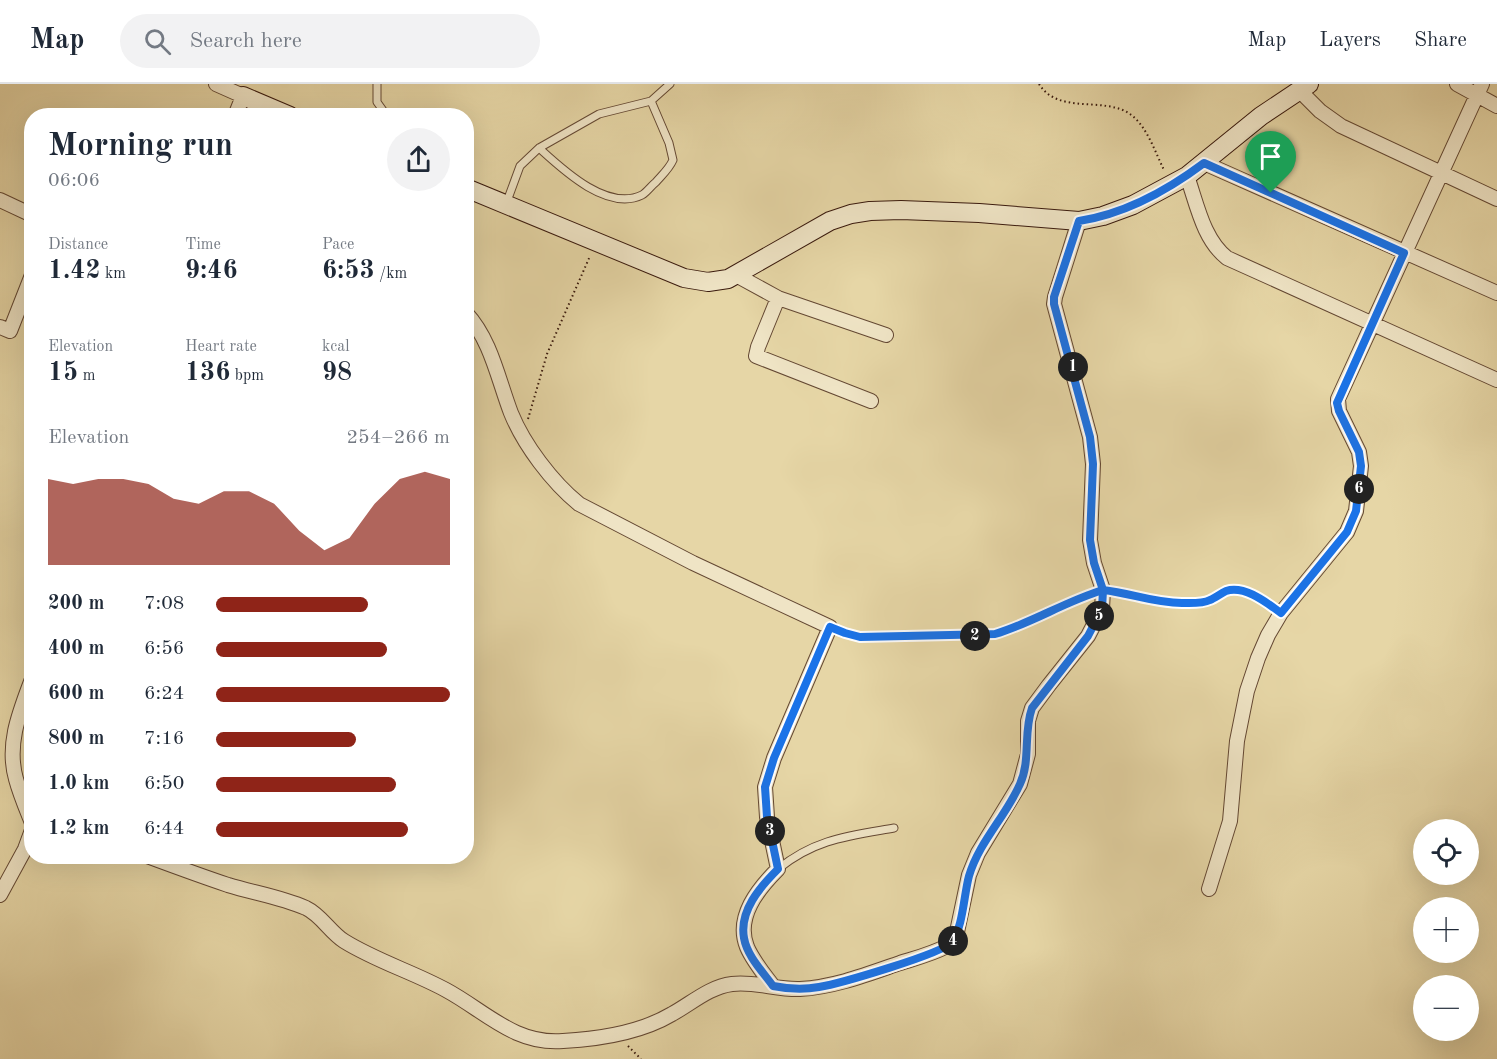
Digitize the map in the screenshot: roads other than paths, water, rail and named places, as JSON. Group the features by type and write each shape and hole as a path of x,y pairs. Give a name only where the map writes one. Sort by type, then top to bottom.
{"street":[{"path":"216,84 271,108"},
{"path":"1457,84 1479,90 1497,106"},
{"path":"474,191 596,243 696,281 718,281 736,275 830,221 860,213 901,210 1079,221 1103,216 1133,205 1179,181 1261,116 1304,87 1320,111 1341,126 1497,199"},
{"path":"1209,889 1230,821 1237,741 1247,691 1268,635 1281,613 1347,532 1356,511 1361,466 1359,452 1337,403 1479,90"},
{"path":"238,108 243,96"},
{"path":"1204,163 1497,293"},
{"path":"1179,181 1218,251 1227,258 1497,381"},
{"path":"0,200 24,211"},
{"path":"170,864 308,909 331,932 351,945 446,990 511,1031 548,1041 618,1034 650,1025 714,989 732,984 801,989 850,980 940,950 953,940 969,875 978,853 1020,784 1028,754 1028,721 1032,708 1088,636 1102,609 1103,590 1094,563 1090,540 1093,464 1090,437 1054,304 1054,297 1079,221"},
{"path":"736,275 778,298 886,334"},
{"path":"0,327 10,331 24,295"},
{"path":"778,298 756,356 871,401"},
{"path":"474,323 483,335 523,440 579,504 693,562 830,627 774,758 765,787 767,817 778,869 757,891 748,908 744,924 744,938 748,950 773,986"},
{"path":"24,701 16,723 13,742 15,778 24,802"},
{"path":"0,895 24,851"}],"lane":[{"path":"377,84 377,102 381,108"},
{"path":"506,204 520,166 539,148 599,114 651,101 670,84"},
{"path":"539,148 571,177 586,186 613,197 639,196 645,193 665,172 673,160 667,137 651,101"},
{"path":"778,869 795,856 827,841 894,828"}]}
